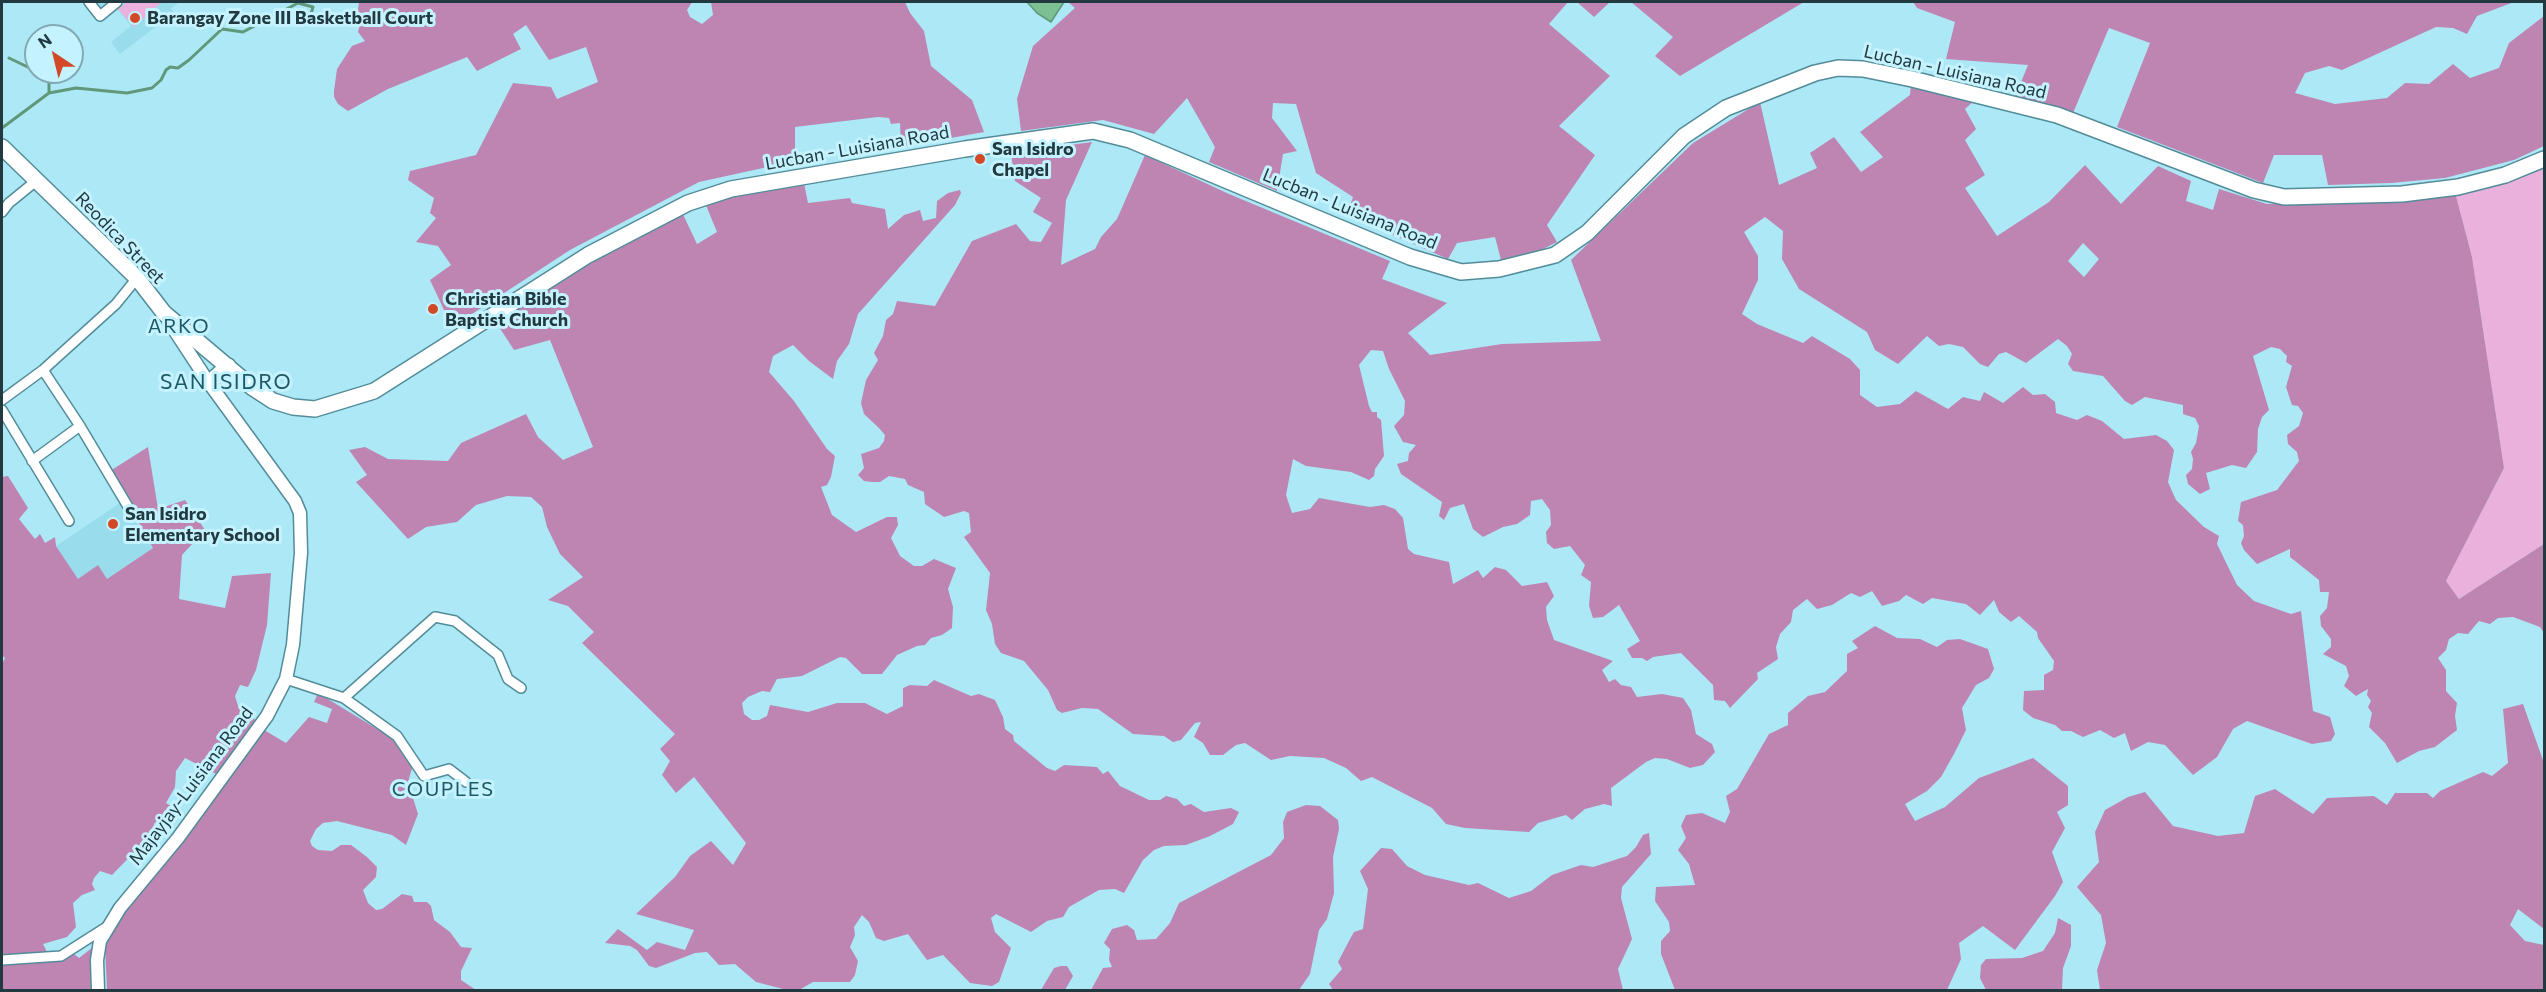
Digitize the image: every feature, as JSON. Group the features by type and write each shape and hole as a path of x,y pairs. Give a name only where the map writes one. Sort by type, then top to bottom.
{"main road":[{"name":"Lucban - Luisiana Road","path":"339,403 374,391 588,255 688,203 731,189 965,149 1093,131 1130,140 1410,257 1461,272 1499,269 1555,255 1587,234 1684,136 1726,108 1815,73 1838,68 1863,69 1912,79 2057,115 2254,190 2284,197 2402,194 2458,187 2505,175 2544,159"},
{"name":"Reodica Street","path":"2,147 137,278 164,313 273,401 293,407 315,409 339,403"},
{"path":"209,383 228,366"}],"street":[{"path":"89,2 100,16 117,2"},
{"path":"2,212 9,203 36,181"},
{"path":"2,400 43,370 116,303 137,278"},
{"name":"Majayjay-Luisiana Road","path":"98,990 97,960 100,940 231,768 267,716 286,679 293,645 300,567 300,513 296,501 209,383 164,313"},
{"path":"43,370 80,426 133,515"},
{"path":"2,410 69,521"},
{"path":"32,460 80,426"},
{"path":"345,698 435,617 455,621 498,655 508,679 521,688"},
{"path":"286,679 345,698 397,736 424,776 449,769 466,782"},
{"path":"2,960 61,956 110,924"}],"shaded area":[{"path":"92,2 180,2 171,8 174,13 120,54 111,42 131,26 113,4 102,14"},
{"name":"Barangay Zone III Basketball Court","path":"127,2 162,2 134,27 118,9"},
{"path":"359,2 692,2 687,10 690,17 702,24 713,15 711,2 905,2 910,13 924,31 931,66 972,100 984,132 901,147 900,123 891,124 889,118 878,117 795,127 795,161 699,182 570,250 452,327 430,280 451,265 438,246 416,242 436,218 430,213 434,198 408,180 410,171 476,155 513,83 551,87 557,99 598,82 586,47 549,60 526,25 513,34 521,49 477,71 467,57 388,89 348,111 338,104 334,91 337,69 352,46 365,41 358,32 361,20 358,10"},
{"path":"1027,2 1064,2 1051,22 1037,13"},
{"path":"1068,2 1568,2 1549,24 1610,76 1559,126 1595,155 1547,225 1557,242 1531,255 1501,260 1495,237 1457,243 1448,259 1347,215 1353,197 1316,173 1296,104 1273,103 1272,118 1297,151 1283,154 1277,191 1209,162 1215,147 1187,98 1154,134 1103,120 1021,131 1017,99 1033,46 1075,8"},
{"path":"1577,2 1610,2 1594,17"},
{"path":"1631,2 1804,2 1680,76 1655,56 1673,37"},
{"path":"1913,2 2514,2 2477,16 2467,34 2453,28 2436,27 2342,70 2329,66 2305,73 2295,93 2335,104 2387,98 2405,83 2429,84 2453,64 2470,78 2499,68 2509,43 2544,16 2544,146 2514,160 2445,178 2391,183 2328,185 2322,155 2274,155 2263,183 2117,127 2150,43 2109,28 2073,113 2015,97 2028,65 1946,59 1955,22 1917,8"},
{"path":"1911,83 1976,99 1965,109 1976,129 1965,140 1985,175 1965,188 1997,236 2049,202 2085,165 2121,204 2158,166 2191,181 2186,201 2213,210 2219,189 2267,204 2456,196 2472,257 2504,468 2446,581 2459,599 2544,544 2544,633 2540,627 2513,617 2498,618 2490,624 2479,621 2468,634 2458,633 2449,639 2446,650 2438,658 2446,670 2446,691 2457,703 2455,716 2457,730 2435,747 2419,751 2397,763 2385,743 2369,727 2372,713 2368,707 2371,701 2367,695 2368,689 2356,696 2344,686 2349,676 2346,666 2323,654 2331,647 2331,639 2321,626 2320,616 2327,608 2329,592 2320,592 2319,580 2290,557 2290,549 2257,564 2244,550 2241,543 2244,536 2243,525 2238,521 2241,502 2277,490 2299,461 2297,452 2288,444 2287,435 2299,426 2303,413 2298,406 2292,405 2286,387 2292,366 2286,362 2287,356 2280,349 2271,347 2253,356 2269,410 2262,417 2258,429 2257,452 2246,468 2232,465 2206,473 2210,489 2200,494 2188,484 2186,475 2192,469 2191,452 2196,443 2199,426 2195,418 2183,414 2183,405 2145,397 2132,405 2125,401 2103,376 2073,371 2068,364 2072,354 2067,346 2058,339 2026,363 2006,352 1999,354 1988,367 1980,364 1963,347 1949,344 1939,346 1927,336 1898,364 1875,350 1867,332 1799,289 1782,259 1783,231 1765,217 1744,232 1758,256 1758,280 1742,314 1757,324 1803,343 1812,336 1850,359 1860,370 1860,395 1877,407 1900,404 1916,391 1948,409 1963,397 1980,401 1984,392 2003,403 2023,387 2033,395 2045,394 2055,402 2056,413 2077,420 2087,415 2102,421 2124,439 2156,435 2167,441 2174,450 2168,482 2176,500 2204,527 2219,536 2217,544 2237,585 2254,601 2291,614 2301,611 2313,711 2330,717 2335,734 2331,741 2312,744 2247,721 2233,729 2217,757 2193,775 2165,745 2148,742 2131,751 2125,733 2114,738 2100,730 2083,737 2071,731 2062,731 2055,725 2033,718 2023,710 2024,691 2044,690 2044,675 2053,670 2054,661 2038,638 2037,632 2019,616 2011,622 1999,612 1994,600 1980,615 1966,604 1932,598 1923,604 1906,595 1899,601 1882,606 1872,591 1860,597 1851,593 1832,605 1817,609 1807,599 1793,610 1791,622 1780,634 1776,647 1778,659 1757,673 1758,679 1730,708 1725,701 1714,700 1713,685 1681,653 1653,657 1647,661 1642,658 1632,658 1627,649 1640,641 1619,605 1603,617 1593,618 1589,606 1591,582 1581,575 1585,565 1570,546 1554,549 1547,543 1546,532 1551,525 1550,510 1542,499 1531,501 1530,515 1517,524 1503,527 1483,537 1473,529 1464,504 1450,508 1444,520 1439,516 1442,502 1401,474 1397,464 1408,461 1409,453 1416,445 1403,442 1394,426 1404,415 1405,401 1383,351 1371,350 1359,365 1369,406 1372,412 1377,412 1377,417 1381,420 1384,456 1375,469 1374,476 1369,480 1351,472 1306,466 1293,459 1286,495 1292,513 1310,509 1319,498 1370,507 1384,505 1395,509 1403,518 1408,549 1414,554 1449,562 1453,584 1478,570 1483,578 1495,567 1506,570 1522,586 1547,582 1554,596 1546,607 1547,620 1554,640 1613,661 1602,670 1609,682 1615,679 1621,685 1631,687 1637,697 1662,694 1683,698 1691,710 1696,734 1712,744 1715,752 1703,765 1690,768 1667,759 1655,758 1646,762 1611,788 1612,806 1604,804 1585,809 1572,820 1566,815 1538,823 1529,832 1465,828 1446,824 1432,808 1372,777 1361,781 1346,768 1324,758 1290,756 1271,760 1245,743 1236,745 1223,755 1210,755 1203,743 1194,737 1201,722 1195,723 1181,740 1173,742 1164,736 1133,734 1098,709 1082,708 1062,713 1057,710 1048,690 1024,661 1001,653 995,644 992,624 986,610 990,573 964,537 971,532 969,513 964,511 944,517 925,504 924,492 908,485 905,479 889,476 880,482 872,482 864,481 858,475 864,468 861,454 879,448 884,441 885,435 864,414 861,403 866,380 878,360 874,353 883,336 886,320 893,314 897,301 935,306 972,241 1016,224 1030,241 1041,242 1052,223 1033,212 1041,198 1015,181 1011,153 1092,142 1066,200 1061,265 1095,249 1101,237 1117,219 1145,155 1229,194 1390,261 1382,279 1447,303 1408,333 1430,355 1502,344 1601,341 1571,260 1693,143 1760,102 1779,185 1817,168 1810,153 1834,137 1861,172 1883,157 1860,132 1910,95","holes":["2083,243 2099,259 2084,277 2068,261"]},
{"path":"2544,167 2544,544 2459,599 2446,581 2504,468 2472,257 2456,196 2526,176"},
{"path":"803,178 808,203 850,198 852,203 885,209 888,229 904,215 920,210 923,221 936,218 937,201 948,193 960,190 961,193 955,205 858,314 849,344 837,361 833,379 809,361 793,345 773,356 769,372 794,401 827,449 835,456 831,477 827,485 821,487 832,515 856,532 887,517 897,517 898,525 891,538 900,556 914,566 922,566 934,559 956,568 948,589 953,607 952,628 942,635 931,638 925,645 897,655 882,674 862,674 846,658 840,657 802,676 777,679 770,692 762,691 748,697 742,703 744,714 752,720 759,720 767,716 770,705 808,712 837,703 865,703 887,714 903,706 903,688 910,685 927,686 934,680 971,696 979,694 995,700 1003,717 1005,729 1013,735 1014,741 1047,768 1055,771 1064,765 1097,767 1103,774 1108,771 1120,786 1149,800 1160,800 1166,796 1177,799 1184,806 1191,804 1204,812 1231,808 1239,812 1233,824 1210,836 1186,845 1164,846 1154,850 1143,860 1124,893 1115,889 1099,890 1069,907 1063,917 1047,921 1031,932 996,914 991,918 995,932 1011,948 999,982 992,986 970,983 943,955 927,960 908,934 884,941 876,938 869,922 862,915 854,927 855,935 850,947 858,961 855,975 850,982 813,982 799,990 787,990 756,982 735,964 719,965 707,952 695,953 656,968 649,966 637,950 630,946 605,943 618,929 647,950 657,942 685,950 694,930 636,914 675,877 690,856 711,841 733,865 746,843 694,777 676,793 662,775 670,761 660,749 675,734 582,643 594,632 568,606 548,600 583,577 560,554 547,527 542,507 531,497 507,496 476,505 457,522 426,527 408,539 356,482 367,475 349,450 365,447 388,459 448,461 461,443 526,414 538,437 563,460 593,447 550,340 514,350 492,316 680,208 697,244 717,232 703,198"},
{"path":"148,447 158,509 185,500 205,530 182,555 179,599 225,608 232,576 271,573 267,625 256,670 248,687 240,685 235,696 239,709 260,723 220,776 185,758 176,771 175,787 166,803 174,808 172,813 160,817 154,824 156,830 112,875 100,871 94,878 92,884 95,890 82,895 73,903 76,927 67,937 43,944 51,960 73,953 79,958 97,944 94,990 2,990 2,664 5,658 2,655 2,477 8,476 28,508 19,519 35,539 40,534 45,543 55,537 56,546 78,579 98,565 107,579 153,548 110,471"},
{"name":"San Isidro Elementary School","path":"123,501 153,548 107,579 78,579 56,546"},
{"path":"1875,626 1897,638 1920,639 1937,647 1947,640 1960,639 1988,649 1994,669 1989,678 1976,685 1962,708 1966,730 1941,777 1927,791 1905,804 1915,821 1945,807 1979,778 2033,758 2068,786 2068,805 2057,812 2065,828 2052,852 2063,882 2015,950 1983,926 1959,943 1961,959 1947,990 1675,990 1661,954 1661,941 1670,931 1669,922 1655,901 1656,887 1695,885 1689,864 1678,850 1686,838 1681,826 1686,815 1702,813 1725,823 1730,812 1726,796 1737,789 1769,734 1788,725 1788,713 1808,696 1825,692 1847,671 1847,654 1858,648 1852,641"},
{"path":"318,693 392,738 413,765 408,782 418,814 406,845 392,835 337,821 323,823 316,829 310,841 312,846 318,850 332,851 341,845 351,845 377,867 376,877 363,890 368,903 376,910 382,909 402,894 412,896 414,902 427,902 431,906 434,920 450,932 461,947 472,948 461,971 461,980 476,990 107,990 105,947 116,920 264,730 286,743 309,717 327,723 332,709 314,702"},
{"path":"2523,704 2544,763 2544,929 2518,909 2510,925 2525,941 2544,945 2544,990 2100,990 2097,970 2106,943 2101,915 2077,887 2099,862 2095,832 2105,810 2128,797 2145,792 2173,826 2218,836 2244,833 2255,796 2275,789 2313,814 2327,798 2374,796 2387,805 2395,793 2427,793 2433,798 2440,791 2483,772 2492,776 2508,763 2503,709"},
{"path":"1306,805 1320,806 1338,820 1339,829 1333,857 1334,893 1327,919 1319,930 1310,974 1299,990 1091,990 1103,968 1112,967 1109,960 1110,949 1104,943 1112,929 1127,925 1134,930 1137,940 1156,939 1170,923 1179,903 1271,855 1284,838 1283,822 1287,812"},
{"path":"1649,833 1651,854 1622,887 1621,898 1632,939 1618,969 1623,990 1333,990 1329,984 1342,969 1338,962 1354,932 1363,929 1368,889 1360,871 1381,848 1392,849 1407,866 1425,875 1469,885 1478,883 1509,898 1531,891 1552,875 1581,865 1593,867 1627,856 1643,835"},
{"path":"2058,918 2071,925 2071,946 2063,968 2062,990 1986,990 1980,978 1981,965 1986,959 2022,958 2043,951 2055,933"},
{"path":"1067,966 1073,976 1065,990 1041,990 1054,968"}],"waterway":[{"path":"2,128 49,93 76,88 127,93 152,88 161,80 166,70 170,67 178,68 189,60 222,29 243,32 298,3 313,7 311,14 320,24"},
{"path":"9,58 24,65"},
{"path":"49,84 49,93"}],"place":[{"name":"Barangay Zone III Basketball Court","path":"135,18"},
{"name":"San Isidro Chapel","path":"980,159"},
{"name":"Christian Bible Baptist Church","path":"433,309"},
{"name":"San Isidro Elementary School","path":"113,524"}],"district":[{"name":"ARKO","path":"179,326"},
{"name":"SAN ISIDRO","path":"226,382"},
{"name":"COUPLES","path":"443,789"}]}
